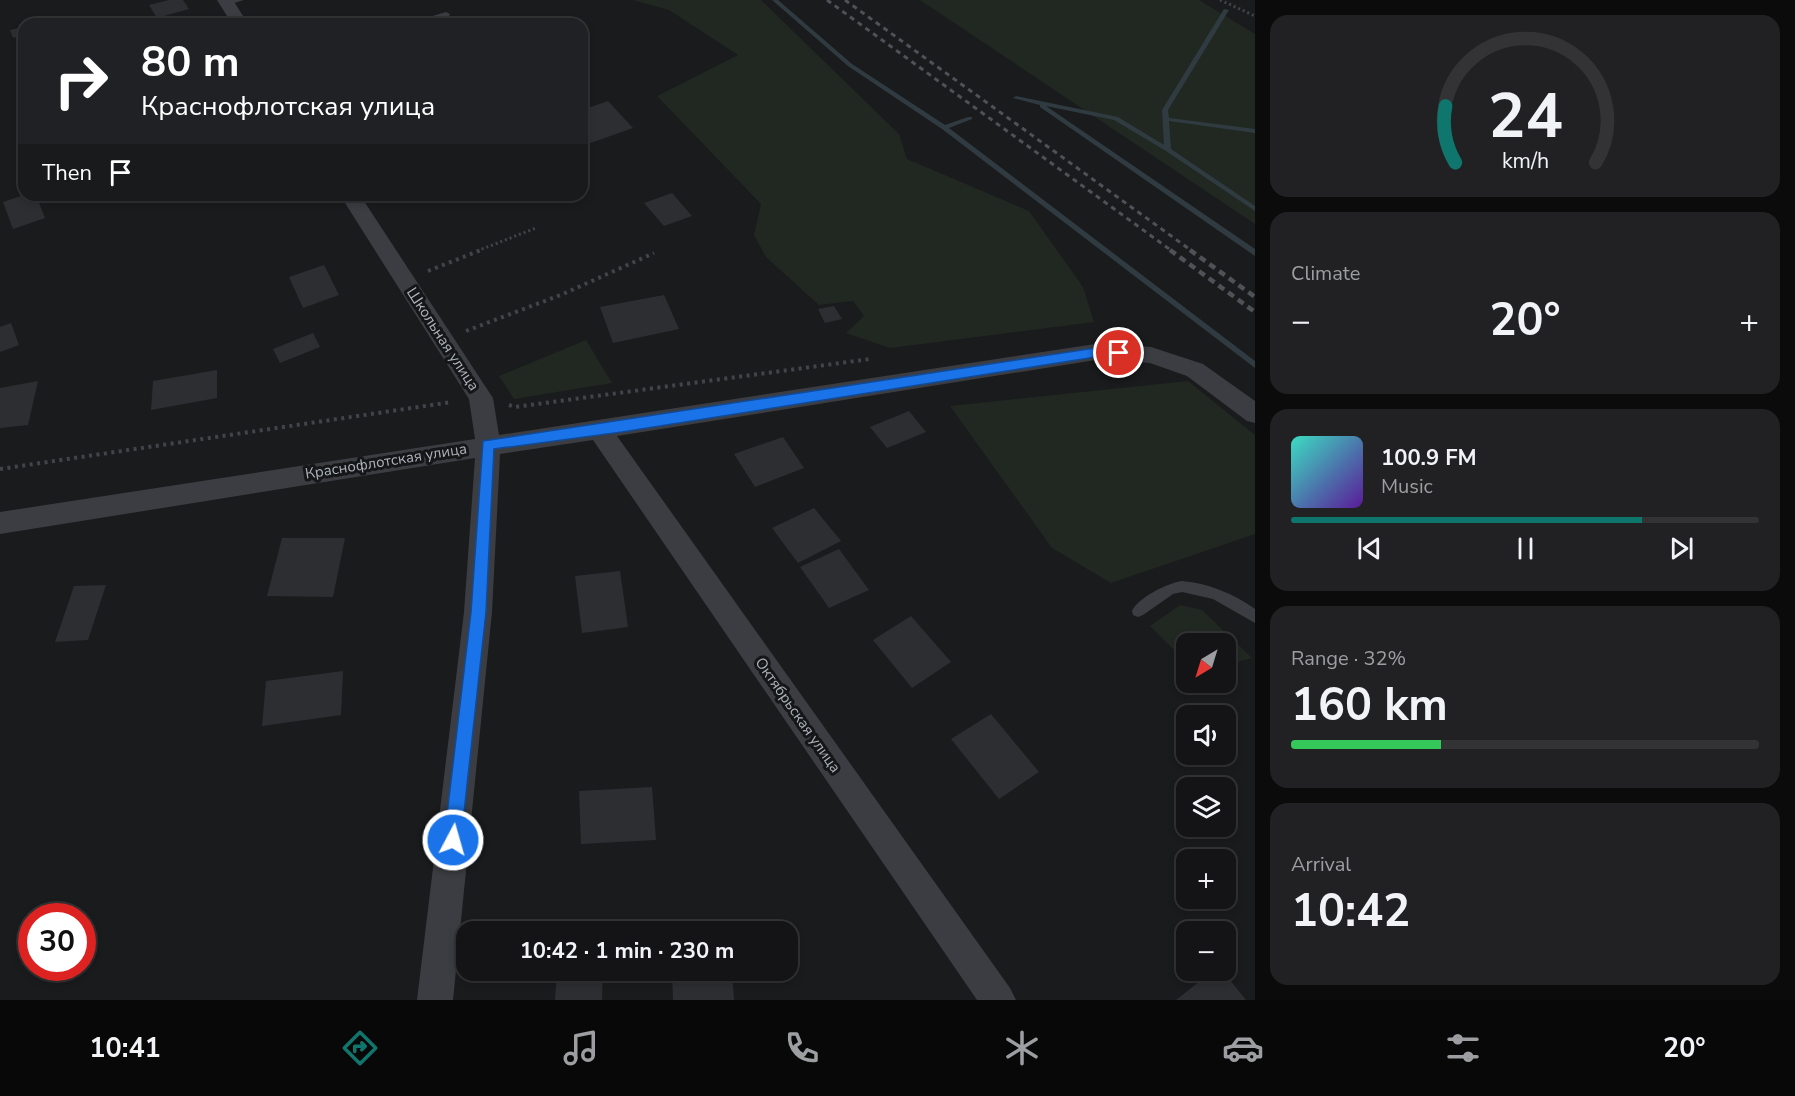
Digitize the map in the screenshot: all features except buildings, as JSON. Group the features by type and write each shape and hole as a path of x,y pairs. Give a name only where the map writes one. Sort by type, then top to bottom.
{"street":[{"path":"231,1 238,18"},
{"name":"Школьная улица","path":"354,201 481,398 488,445 478,612 435,1000"},
{"name":"Краснофлотская улица","path":"0,523 488,445 599,430 1102,351 1151,355 1195,370 1255,414"},
{"name":"Октябрьская улица","path":"599,430 998,1000"}],"lane":[{"path":"432,18 446,14"},
{"path":"1138,611 1174,588 1197,588 1246,608 1255,617"}],"path":[{"path":"1220,0 1255,16"},
{"path":"405,280 536,228"},
{"path":"444,340 563,294 654,253"},
{"path":"0,469 481,398 515,407 870,359"}],"shaded area":[{"path":"633,0 761,0 899,134 907,159 1029,211 1083,287 1094,322 890,348 846,333 864,316 853,301 819,305 766,257 754,235 761,204 657,96 738,55 669,10"},
{"path":"920,0 1199,0 1255,34 1255,224"},
{"path":"586,340 612,383 514,399 499,376"},
{"path":"1188,381 1255,435 1255,534 1111,583 1052,548 950,406"},
{"path":"1180,605 1202,610 1226,633 1176,633 1176,652 1150,626"},
{"path":"1236,643 1252,658 1236,662"}],"waterway":[{"path":"775,0 850,65 944,128"},
{"path":"1166,119 1165,110 1226,10"},
{"path":"1016,98 1116,118 1168,150"},
{"path":"1042,106 1255,253"},
{"path":"944,128 970,118"},
{"path":"1166,119 1255,131"},
{"path":"1166,119 1168,150"},
{"path":"944,128 1255,365"},
{"path":"1168,150 1255,209"}],"railway":[{"path":"827,0 1172,251"},
{"path":"845,0 1192,251"},
{"path":"1170,250 1255,312"},
{"path":"1190,250 1255,297"}],"route":[{"path":"453,840 478,612 488,445 1102,351 1119,353"}]}
